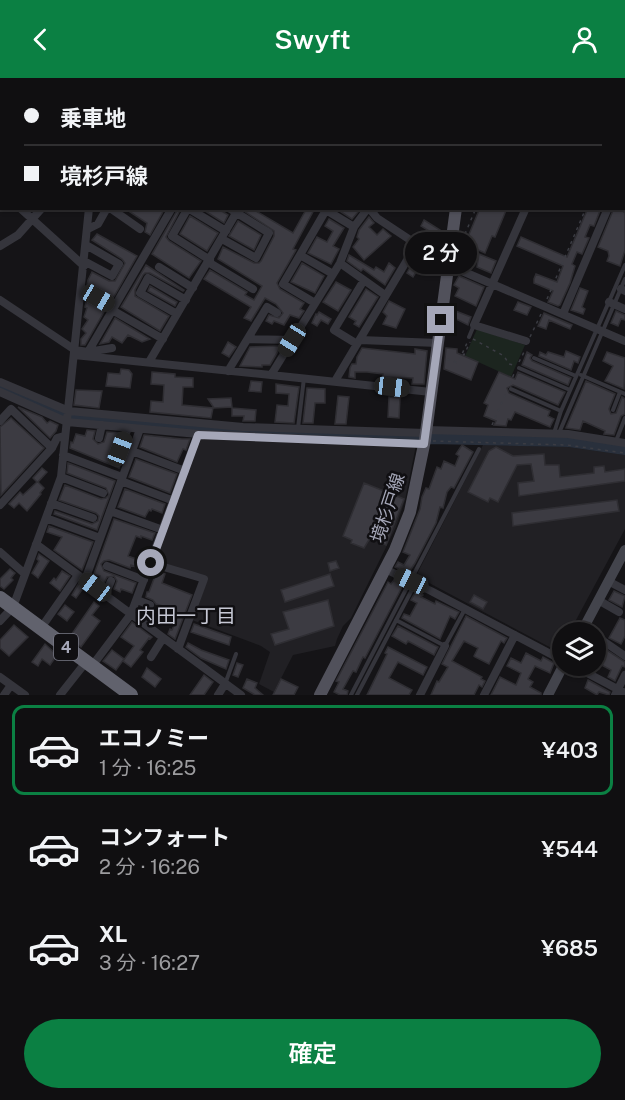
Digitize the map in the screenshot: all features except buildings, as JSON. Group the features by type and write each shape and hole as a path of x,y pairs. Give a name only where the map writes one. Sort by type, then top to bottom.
{"highway":[{"name":"4","path":"0,598 131,695"}],"main road":[{"name":"境杉戸線","path":"322,694 385,569 410,512 426,437 456,210"}],"street":[{"path":"22,210 84,264 112,276 119,264 86,246"},
{"path":"0,246 18,235 40,210"},
{"path":"0,621 13,607 61,477 89,210"},
{"path":"88,229 98,224 108,210"},
{"path":"112,210 140,229"},
{"path":"88,352 171,210"},
{"path":"187,210 172,236 253,289"},
{"path":"191,210 226,231"},
{"path":"315,303 283,284 326,210"},
{"path":"328,210 354,227"},
{"path":"271,375 340,263 354,227 367,210"},
{"path":"371,210 377,218 448,266 625,341"},
{"path":"525,210 474,325 526,341"},
{"path":"563,314 607,210"},
{"path":"149,362 238,211 269,233 256,258 222,239"},
{"path":"335,381 416,245"},
{"path":"300,255 333,274"},
{"path":"340,263 386,295"},
{"path":"159,267 193,288"},
{"path":"177,314 140,293 148,278 186,300"},
{"path":"364,280 334,330 359,342 438,343"},
{"path":"81,288 162,339"},
{"path":"0,300 74,352 431,392"},
{"path":"612,303 625,309"},
{"path":"228,371 267,307 277,313"},
{"path":"248,339 292,340"},
{"path":"74,352 112,348"},
{"path":"0,382 69,411 210,425 298,428 426,437"},
{"path":"0,393 67,422 198,435 426,437 557,434 625,443"},
{"path":"0,421 19,401"},
{"path":"11,410 52,448"},
{"path":"99,438 102,425"},
{"path":"120,449 128,428"},
{"path":"41,628 82,577 100,538 140,429"},
{"path":"60,695 131,614 198,435"},
{"path":"0,505 52,448 57,438 64,436"},
{"path":"132,451 185,471"},
{"path":"63,455 174,501"},
{"path":"61,477 103,493"},
{"path":"51,503 93,518"},
{"path":"110,511 163,530"},
{"path":"46,518 100,538"},
{"path":"36,544 241,695"},
{"path":"0,552 25,574"},
{"path":"589,622 608,581 624,556"},
{"path":"151,563 204,579 178,649"},
{"path":"107,566 144,580"},
{"path":"385,569 552,655"},
{"path":"105,595 111,581"},
{"path":"608,581 625,590"},
{"path":"137,600 150,605"},
{"path":"598,600 619,612"},
{"path":"483,695 514,635"},
{"path":"151,657 163,638"},
{"path":"606,643 625,656"},
{"path":"420,695 445,646"},
{"path":"591,676 619,692 625,675"},
{"path":"548,695 558,676"},
{"path":"0,677 25,695"},
{"path":"218,695 225,684"},
{"path":"4,695 11,685"}],"lane":[{"path":"557,434 555,426 561,411 612,303 625,265"},
{"path":"612,303 623,290 625,279"},
{"path":"469,337 474,325"},
{"path":"534,358 623,393 613,410"},
{"path":"519,368 571,393"},
{"path":"298,428 304,378"},
{"path":"511,389 561,411"},
{"path":"557,434 571,393"},
{"path":"616,441 625,418"},
{"path":"357,695 479,448"},
{"path":"351,695 413,582"},
{"path":"396,620 445,646 465,609"},
{"path":"225,684 236,654"}],"path":[{"path":"460,246 475,210"},
{"path":"545,303 585,210"},
{"path":"436,357 458,363 469,337 504,356 509,364 519,368"},
{"path":"426,437 554,444 625,453"}],"shaded area":[{"path":"477,329 525,345 511,377 465,356"},
{"path":"201,438 416,445 405,500 396,527 351,618 343,626 335,646 293,655 274,692 259,684 270,652 261,646 192,620 208,579 154,562"},
{"path":"483,445 568,447 625,455 625,529 575,622 552,622 552,648 416,576"}],"waterway":[{"path":"0,387 60,414 207,430 417,438 569,440 625,448"}],"district":[{"name":"内田一丁目","path":"186,616"}],"route":[{"path":"151,563 198,435 424,444 441,320"}]}
